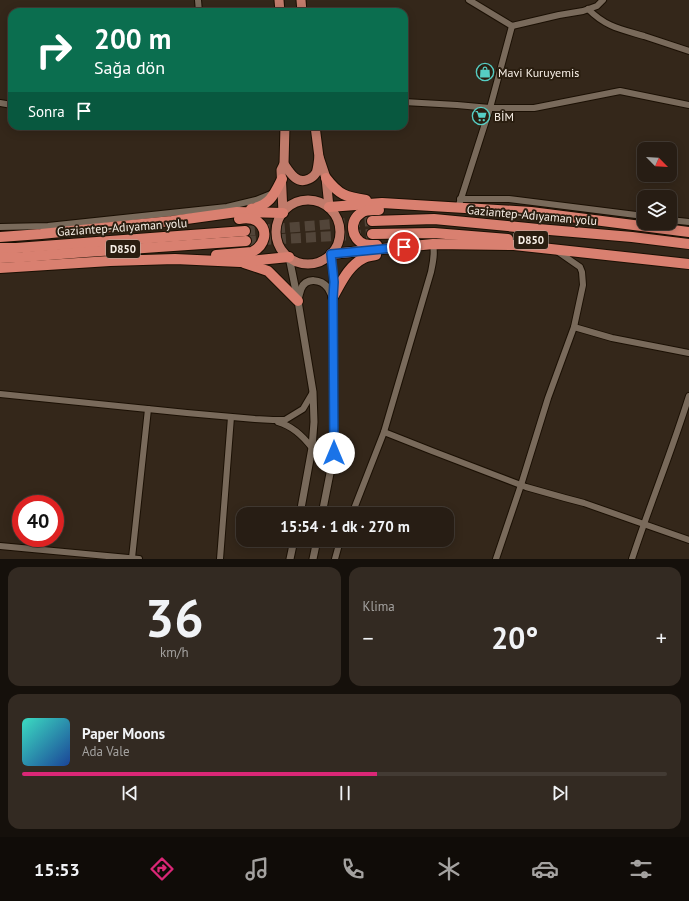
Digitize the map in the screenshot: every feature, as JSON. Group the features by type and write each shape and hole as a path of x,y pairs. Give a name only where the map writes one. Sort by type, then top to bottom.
{"highway":[{"path":"326,178 339,193 382,203"},
{"path":"0,237 41,234 237,212 262,206 268,202 276,193 282,179"},
{"path":"329,207 382,203 437,206"},
{"path":"689,232 459,203 365,211 357,216 353,225 353,230 357,239 370,245 514,245 689,264"},
{"path":"237,212 283,213"},
{"path":"172,220 248,218 257,221 261,225 265,234 262,246 258,250 252,252 175,259"},
{"name":"Gaziantep-Adıyaman yolu","path":"372,221 434,219 632,237 689,244"},
{"name":"D850","path":"372,234 434,233 539,241 689,257"},
{"name":"Gaziantep-Adıyaman yolu","path":"0,248 246,236 86,252 0,258"},
{"path":"331,254 433,244"},
{"path":"333,298 346,273 353,265 364,258 419,246"},
{"path":"0,268 110,260 175,259 240,262 289,257"},
{"path":"240,262 268,271 298,301"}],"main road":[{"path":"283,213 282,170 284,164 285,130"},
{"path":"316,130 319,157 326,178 329,207"},
{"path":"284,164 298,180 306,181 312,178 316,172 319,157"},
{"path":"305,200 318,201 329,207 334,211 337,217 340,230 338,243 331,254 325,259 310,264 295,261 289,257 280,247 276,234 278,223 283,213 292,204 305,200"}],"street":[{"path":"469,0 512,26 588,9 597,6 603,0"},
{"path":"588,9 603,22 618,29 689,51"},
{"path":"512,26 490,108 459,203 509,199 637,215"},
{"path":"408,102 490,108 534,108 620,91 689,105"},
{"path":"0,226 48,226 227,207 256,200 276,193"},
{"path":"677,221 689,222"},
{"path":"355,507 384,432 431,272 434,257 433,244"},
{"path":"496,559 548,398 574,327 583,285 580,267 553,249"},
{"path":"323,507 334,453 334,282 331,254"},
{"path":"289,257 313,392 314,422 312,448 301,507"},
{"path":"298,301 303,285 312,280 322,282 328,288 333,298"},
{"path":"574,327 612,338 689,353"},
{"path":"0,394 254,420 285,420 303,409 313,392"},
{"path":"632,559 689,396"},
{"path":"0,546 136,559 148,409"},
{"path":"220,559 231,417"},
{"path":"273,420 292,428 312,448"},
{"path":"384,432 521,485 584,503 689,540"},
{"path":"290,559 293,547"},
{"path":"313,559 316,547"},
{"path":"335,559 338,547"}],"tunnel":[{"path":"245,231 372,221"},
{"path":"246,241 372,234"}],"place":[{"name":"Mavi Kuruyemis","path":"485,72"},
{"name":"BİM","path":"481,116"}],"route":[{"path":"334,453 334,282 331,254 404,247"}]}
